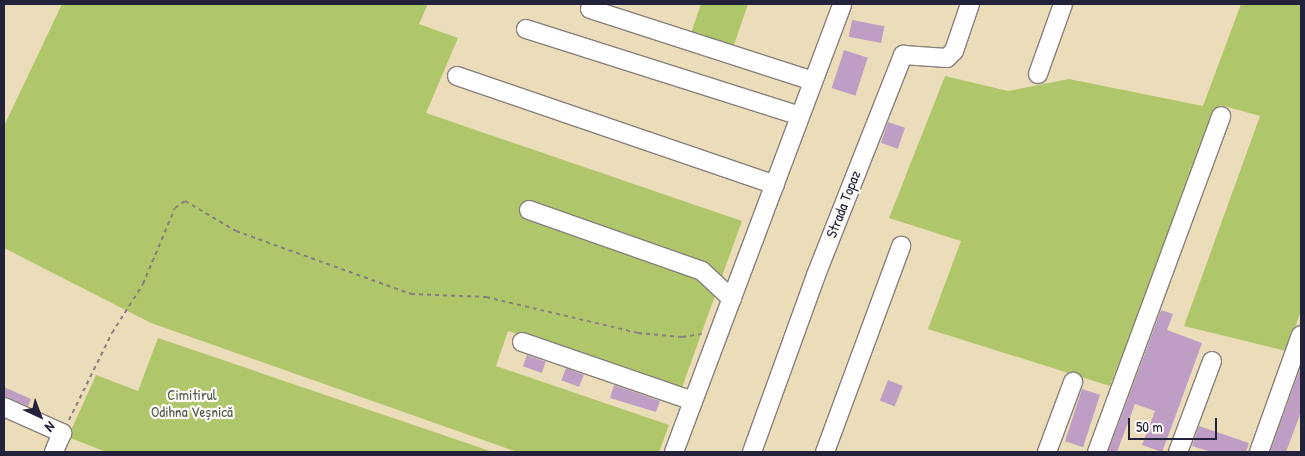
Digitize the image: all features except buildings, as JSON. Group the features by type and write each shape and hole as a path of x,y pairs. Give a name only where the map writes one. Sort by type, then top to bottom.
{"street":[{"path":"674,452 842,4"},
{"name":"Strada Topaz","path":"752,452 816,275 903,55 947,58 954,51 970,4"},
{"path":"1038,74 1063,4"},
{"path":"590,9 813,81"},
{"path":"526,29 800,116"},
{"path":"457,76 774,185"},
{"path":"1097,452 1221,116"},
{"path":"530,210 702,271 732,299"},
{"path":"825,452 901,246"},
{"path":"1259,452 1301,335"},
{"path":"522,342 693,401"},
{"path":"1178,452 1212,360"},
{"path":"1047,452 1073,382"},
{"path":"4,407 62,433 54,452"}],"path":[{"path":"62,433 112,333 143,284 175,208 185,202 236,231 411,294 486,297 638,333 682,337 704,334 722,326"}],"green space":[{"path":"62,4 428,4 419,24 458,38 426,113 742,221 681,390 508,331 496,366 669,425 659,452 517,452 151,323 4,248 4,126"},
{"path":"701,4 748,4 733,48 691,33"},
{"path":"1241,4 1301,4 1301,311 1286,351 1184,326 1260,116 1220,105 1110,386 928,329 961,241 889,218 945,76 1008,91 1069,79 1203,106"},
{"name":"Cimitirul Odihna Veșnică","path":"158,338 493,452 106,452 68,437 96,375 138,391"}]}
